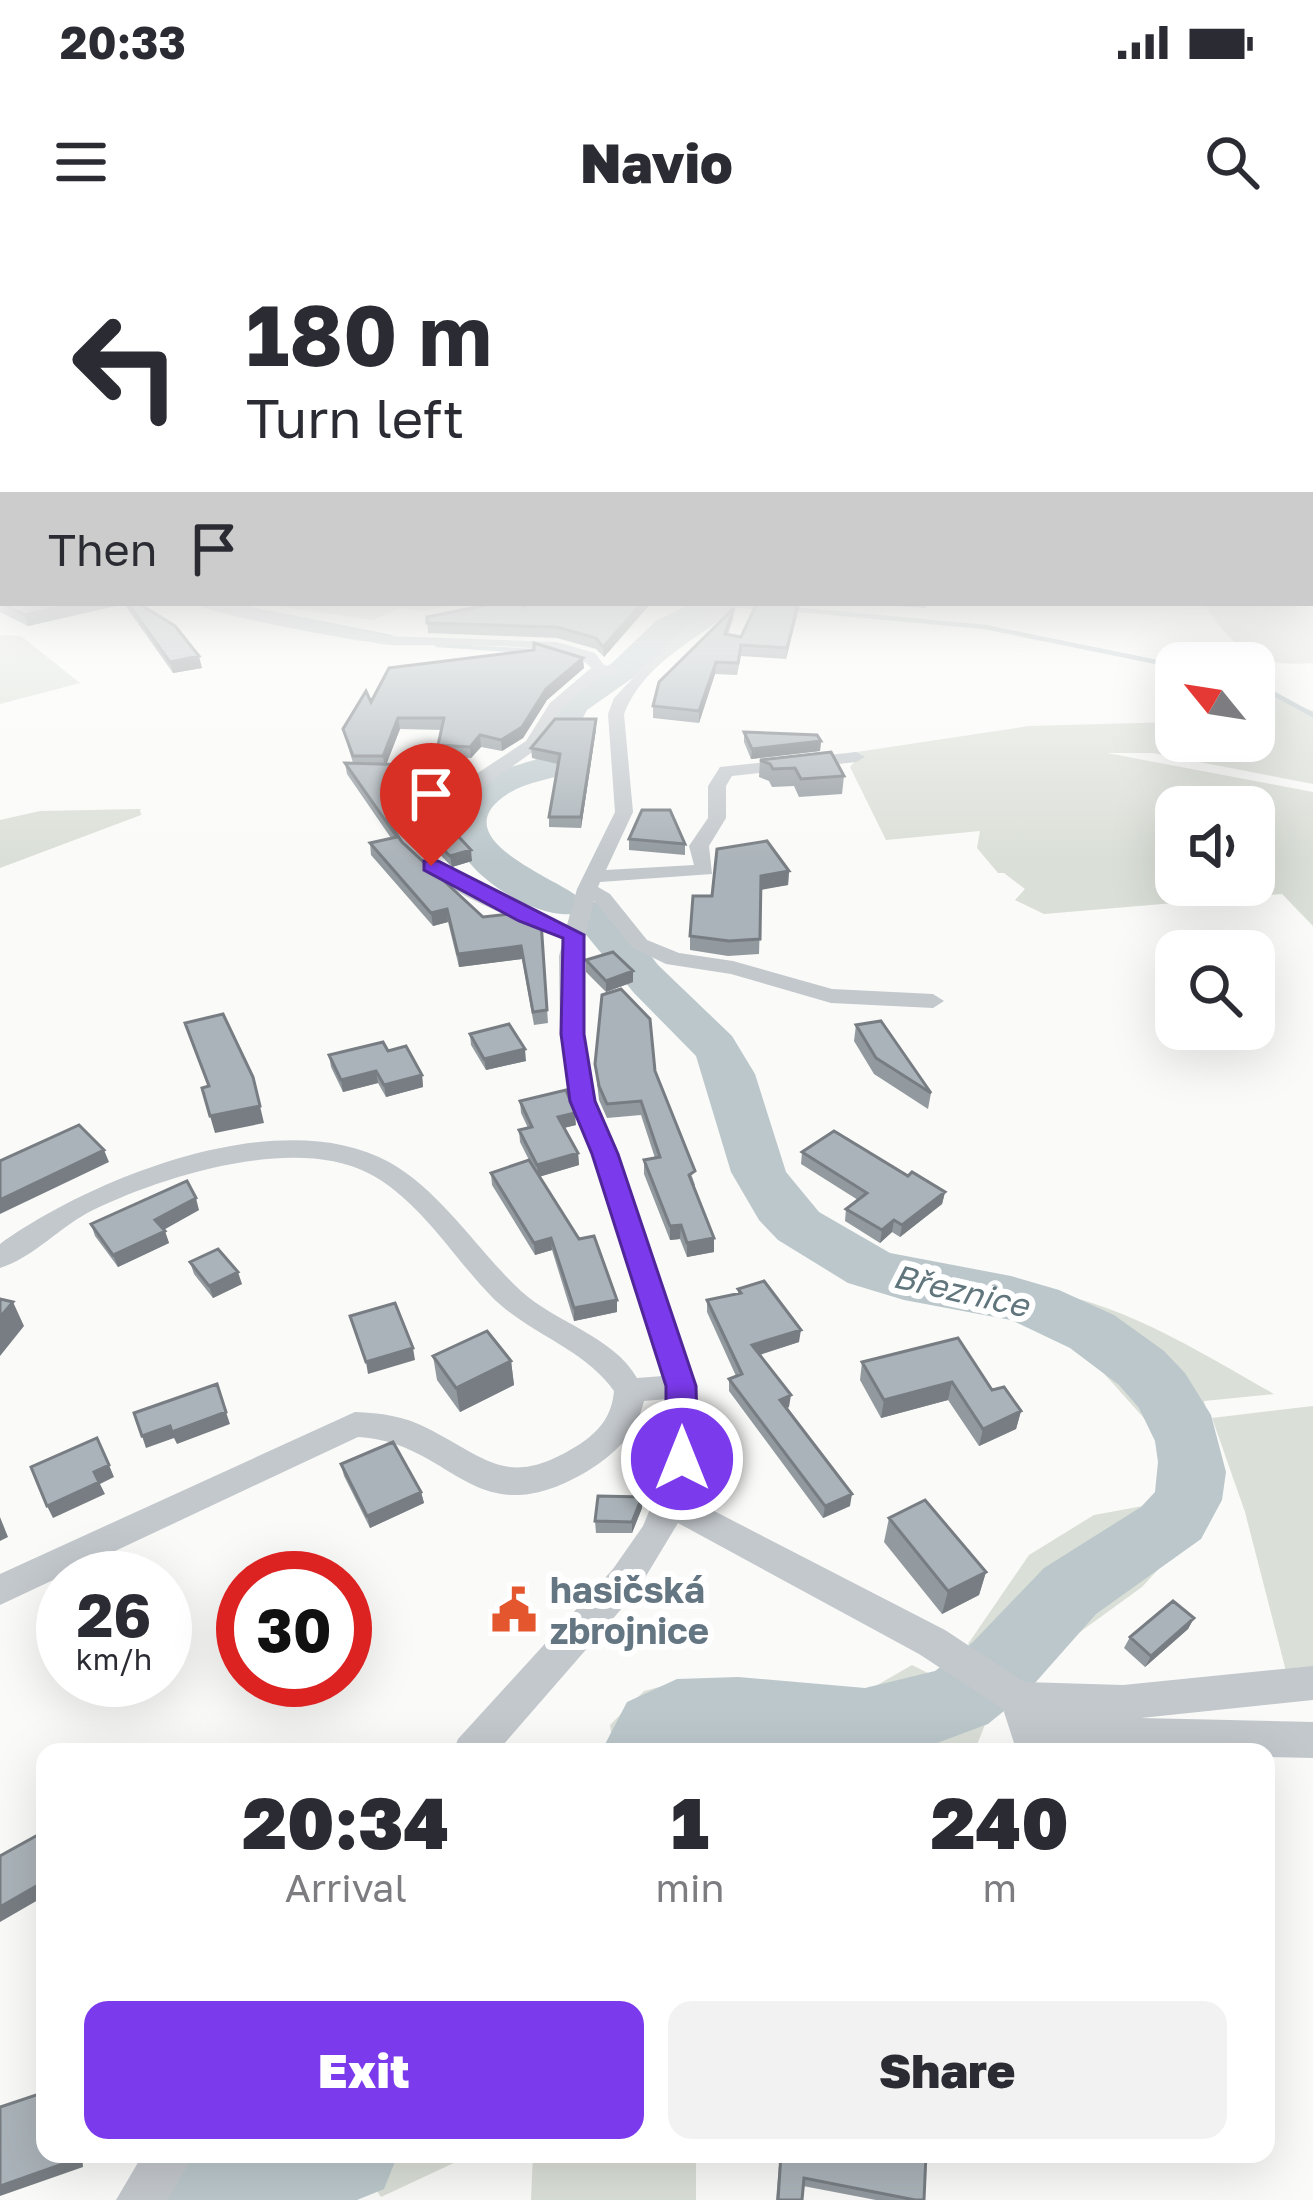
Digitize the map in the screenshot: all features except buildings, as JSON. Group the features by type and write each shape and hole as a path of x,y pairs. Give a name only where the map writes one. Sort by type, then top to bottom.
{"street":[{"path":"574,935 526,916 431,866 415,853 401,830 443,807 538,739 556,706 609,678"},
{"path":"480,1743 617,1590 658,1533 671,1505 685,1432 681,1386 583,1101 572,1034 574,935 590,883 624,812 616,714 622,698 620,678"},
{"path":"590,883 705,870 699,846 719,820 723,808 717,785 726,771 856,757"},
{"path":"590,883 640,944 662,955 746,971 831,997 933,1001"},
{"path":"0,1258 69,1211 171,1173 275,1152 336,1154 386,1172 520,1307 612,1367 629,1390 626,1413 605,1442 541,1477 496,1483 462,1469 398,1428 356,1424 0,1591"},
{"path":"629,1390 681,1386"},
{"path":"671,1505 726,1530 954,1655 1013,1697 1028,1733 1313,1740"},
{"path":"1013,1697 1123,1702 1313,1684"},
{"path":"140,2200 165,2163"}],"shaded area":[{"path":"0,678 74,678 80,683 0,704"},
{"path":"1275,696 1313,711 1313,784 1199,762 1275,762"},
{"path":"1155,723 1155,753 1107,753 1313,792 1313,926 1282,894 1275,895 1275,786 1155,786 1155,905 1044,914 1015,900 1025,889 998,873 977,848 980,831 886,840 850,767 855,761 850,753 1029,726"},
{"path":"140,809 141,815 0,868 0,820 40,811"},
{"path":"1026,1289 1123,1314 1274,1394 1204,1401 1216,1464 1208,1515 1142,1587 1018,1677 968,1644 1029,1555 1094,1515 1165,1502 1160,1436 1081,1348 1015,1314"},
{"path":"1313,1406 1313,1672 1287,1675 1245,1512 1212,1418"},
{"path":"912,1665 978,1698 989,1715 978,1743 613,1743 610,1725 644,1691 682,1681 832,1711"},
{"path":"359,2163 454,2163 381,2197"},
{"path":"533,2163 696,2163 696,2200 531,2200"}],"waterway":[{"name":"Březnice","path":"563,903 526,887 488,859 470,825 474,807 490,789 560,762 559,729 573,704 611,678"},
{"path":"1275,694 1313,715"},
{"name":"Březnice","path":"589,912 721,1056 767,1190 798,1226 833,1251 869,1268 921,1283 1011,1298 1092,1331 1142,1368 1162,1391 1178,1415 1192,1462 1190,1491 1176,1518 1070,1591 1000,1667 960,1698 865,1726 738,1714 677,1717 655,1729 646,1743"},
{"name":"Březnice","path":"211,2183 306,2163"}],"place":[{"name":"hasičská zbrojnice","path":"514,1610"}],"route":[{"path":"431,866 526,916 574,935 572,1034 583,1101 681,1386 682,1459"}]}
